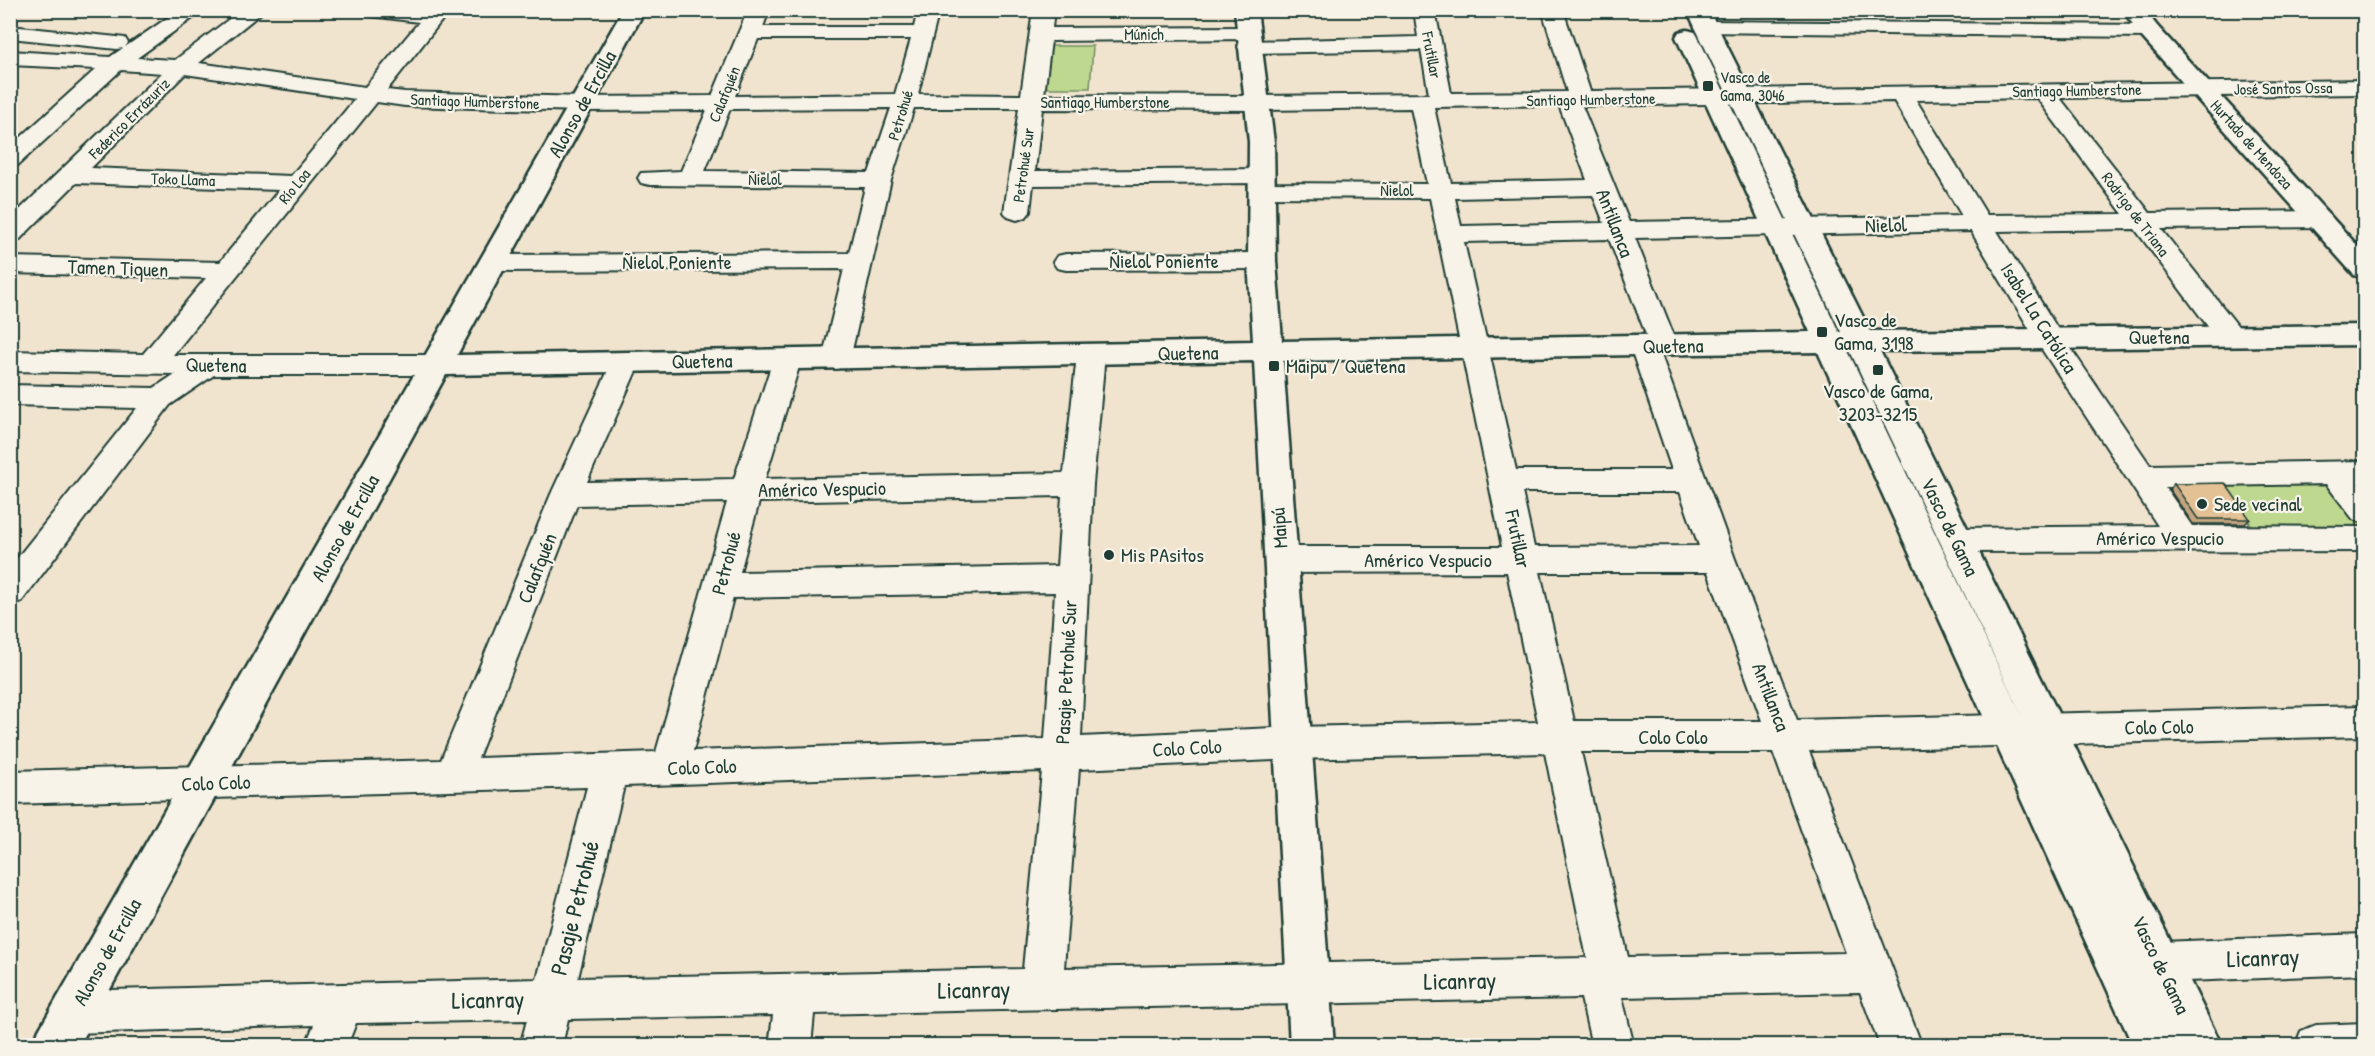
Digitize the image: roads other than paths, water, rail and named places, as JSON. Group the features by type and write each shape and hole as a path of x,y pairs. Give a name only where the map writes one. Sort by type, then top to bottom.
{"street":[{"path":"10,160 117,62 194,10"},
{"name":"Federico Errázuriz","path":"10,234 180,67 255,10"},
{"path":"370,10 437,14"},
{"name":"Alonso de Ercilla","path":"64,1029 634,10"},
{"name":"Calafquén","path":"690,178 759,10"},
{"name":"Petrohué Sur","path":"1017,213 1044,10"},
{"name":"Frutillar","path":"1424,10 1430,44 1431,101 1442,191 1560,737 1605,978 1613,1046"},
{"name":"Antillanca","path":"1552,10 1575,99 1654,346 1692,481 1901,1046"},
{"name":"Vasco de Gama","path":"1675,10 1728,96 1790,228 1829,343 2156,1046"},
{"name":"Río Loa","path":"150,364 296,183 437,14"},
{"path":"1702,19 2139,18"},
{"name":"Hurtado de Mendoza","path":"2139,18 2364,269"},
{"name":"Vasco de Gama","path":"1702,19 1728,96"},
{"path":"750,33 926,22"},
{"name":"Petrohué","path":"836,359 879,180 905,101 926,22"},
{"name":"Múnich","path":"1040,35 1248,30 1430,44"},
{"name":"Maipú","path":"1248,30 1258,103 1262,183 1262,261 1311,1046"},
{"path":"10,32 141,46"},
{"name":"Santiago Humberstone","path":"10,58 180,67 405,99 583,104 905,101 1258,103 2202,89"},
{"name":"José Santos Ossa","path":"2202,89 2364,87"},
{"name":"Rodrigo de Triana","path":"2042,90 2231,337"},
{"name":"Isabel La Católica","path":"1901,94 2049,338 2183,538"},
{"name":"Toko Llama","path":"70,176 296,183"},
{"name":"Ñielol","path":"650,178 879,180"},
{"name":"Ñielol","path":"1022,178 1262,183 1442,191 1602,187"},
{"name":"Ñielol","path":"1451,234 1980,223 2320,219"},
{"name":"Vasco de Gama","path":"1790,228 1861,342 2200,1046"},
{"name":"Ñielol Poniente","path":"494,262 860,261"},
{"name":"Ñielol Poniente","path":"1066,262 1262,261"},
{"name":"Tamen Tiquen","path":"10,265 226,270"},
{"name":"Quetena","path":"10,361 208,365 436,365 2364,334"},
{"name":"Pasaje Petrohué Sur","path":"1042,989 1062,754 1078,484 1091,355"},
{"name":"Petrohué","path":"670,768 746,491 787,360"},
{"name":"Calafquén","path":"453,775 566,494 626,362"},
{"path":"10,592 160,398 208,365"},
{"path":"10,395 160,398"},
{"path":"2142,476 2350,473 2364,510"},
{"path":"1505,481 1692,481"},
{"name":"Américo Vespucio","path":"566,494 1078,484"},
{"name":"Américo Vespucio","path":"1956,540 2364,539"},
{"name":"Américo Vespucio","path":"1281,560 1719,559"},
{"path":"720,585 1072,579"},
{"name":"Colo Colo","path":"10,788 609,771 1293,743 1560,737 1786,736 2364,722"},
{"name":"Pasaje Petrohué","path":"541,1046 609,771"},
{"name":"Licanray","path":"2161,962 2364,954"},
{"name":"Licanray","path":"64,1029 344,1003 1874,972"},
{"path":"790,1046 796,994"},
{"path":"326,1046 344,1003"},
{"path":"2316,1046 2364,1044"}],"place":[{"name":"Vasco de Gama, 3046","path":"1708,86"},
{"name":"Vasco de Gama, 3198","path":"1822,332"},
{"name":"Maipu / Quetena","path":"1274,366"},
{"name":"Vasco de Gama, 3203-3215","path":"1878,370"},
{"name":"Sede vecinal","path":"2202,504"},
{"name":"Mis PAsitos","path":"1109,555"}]}
